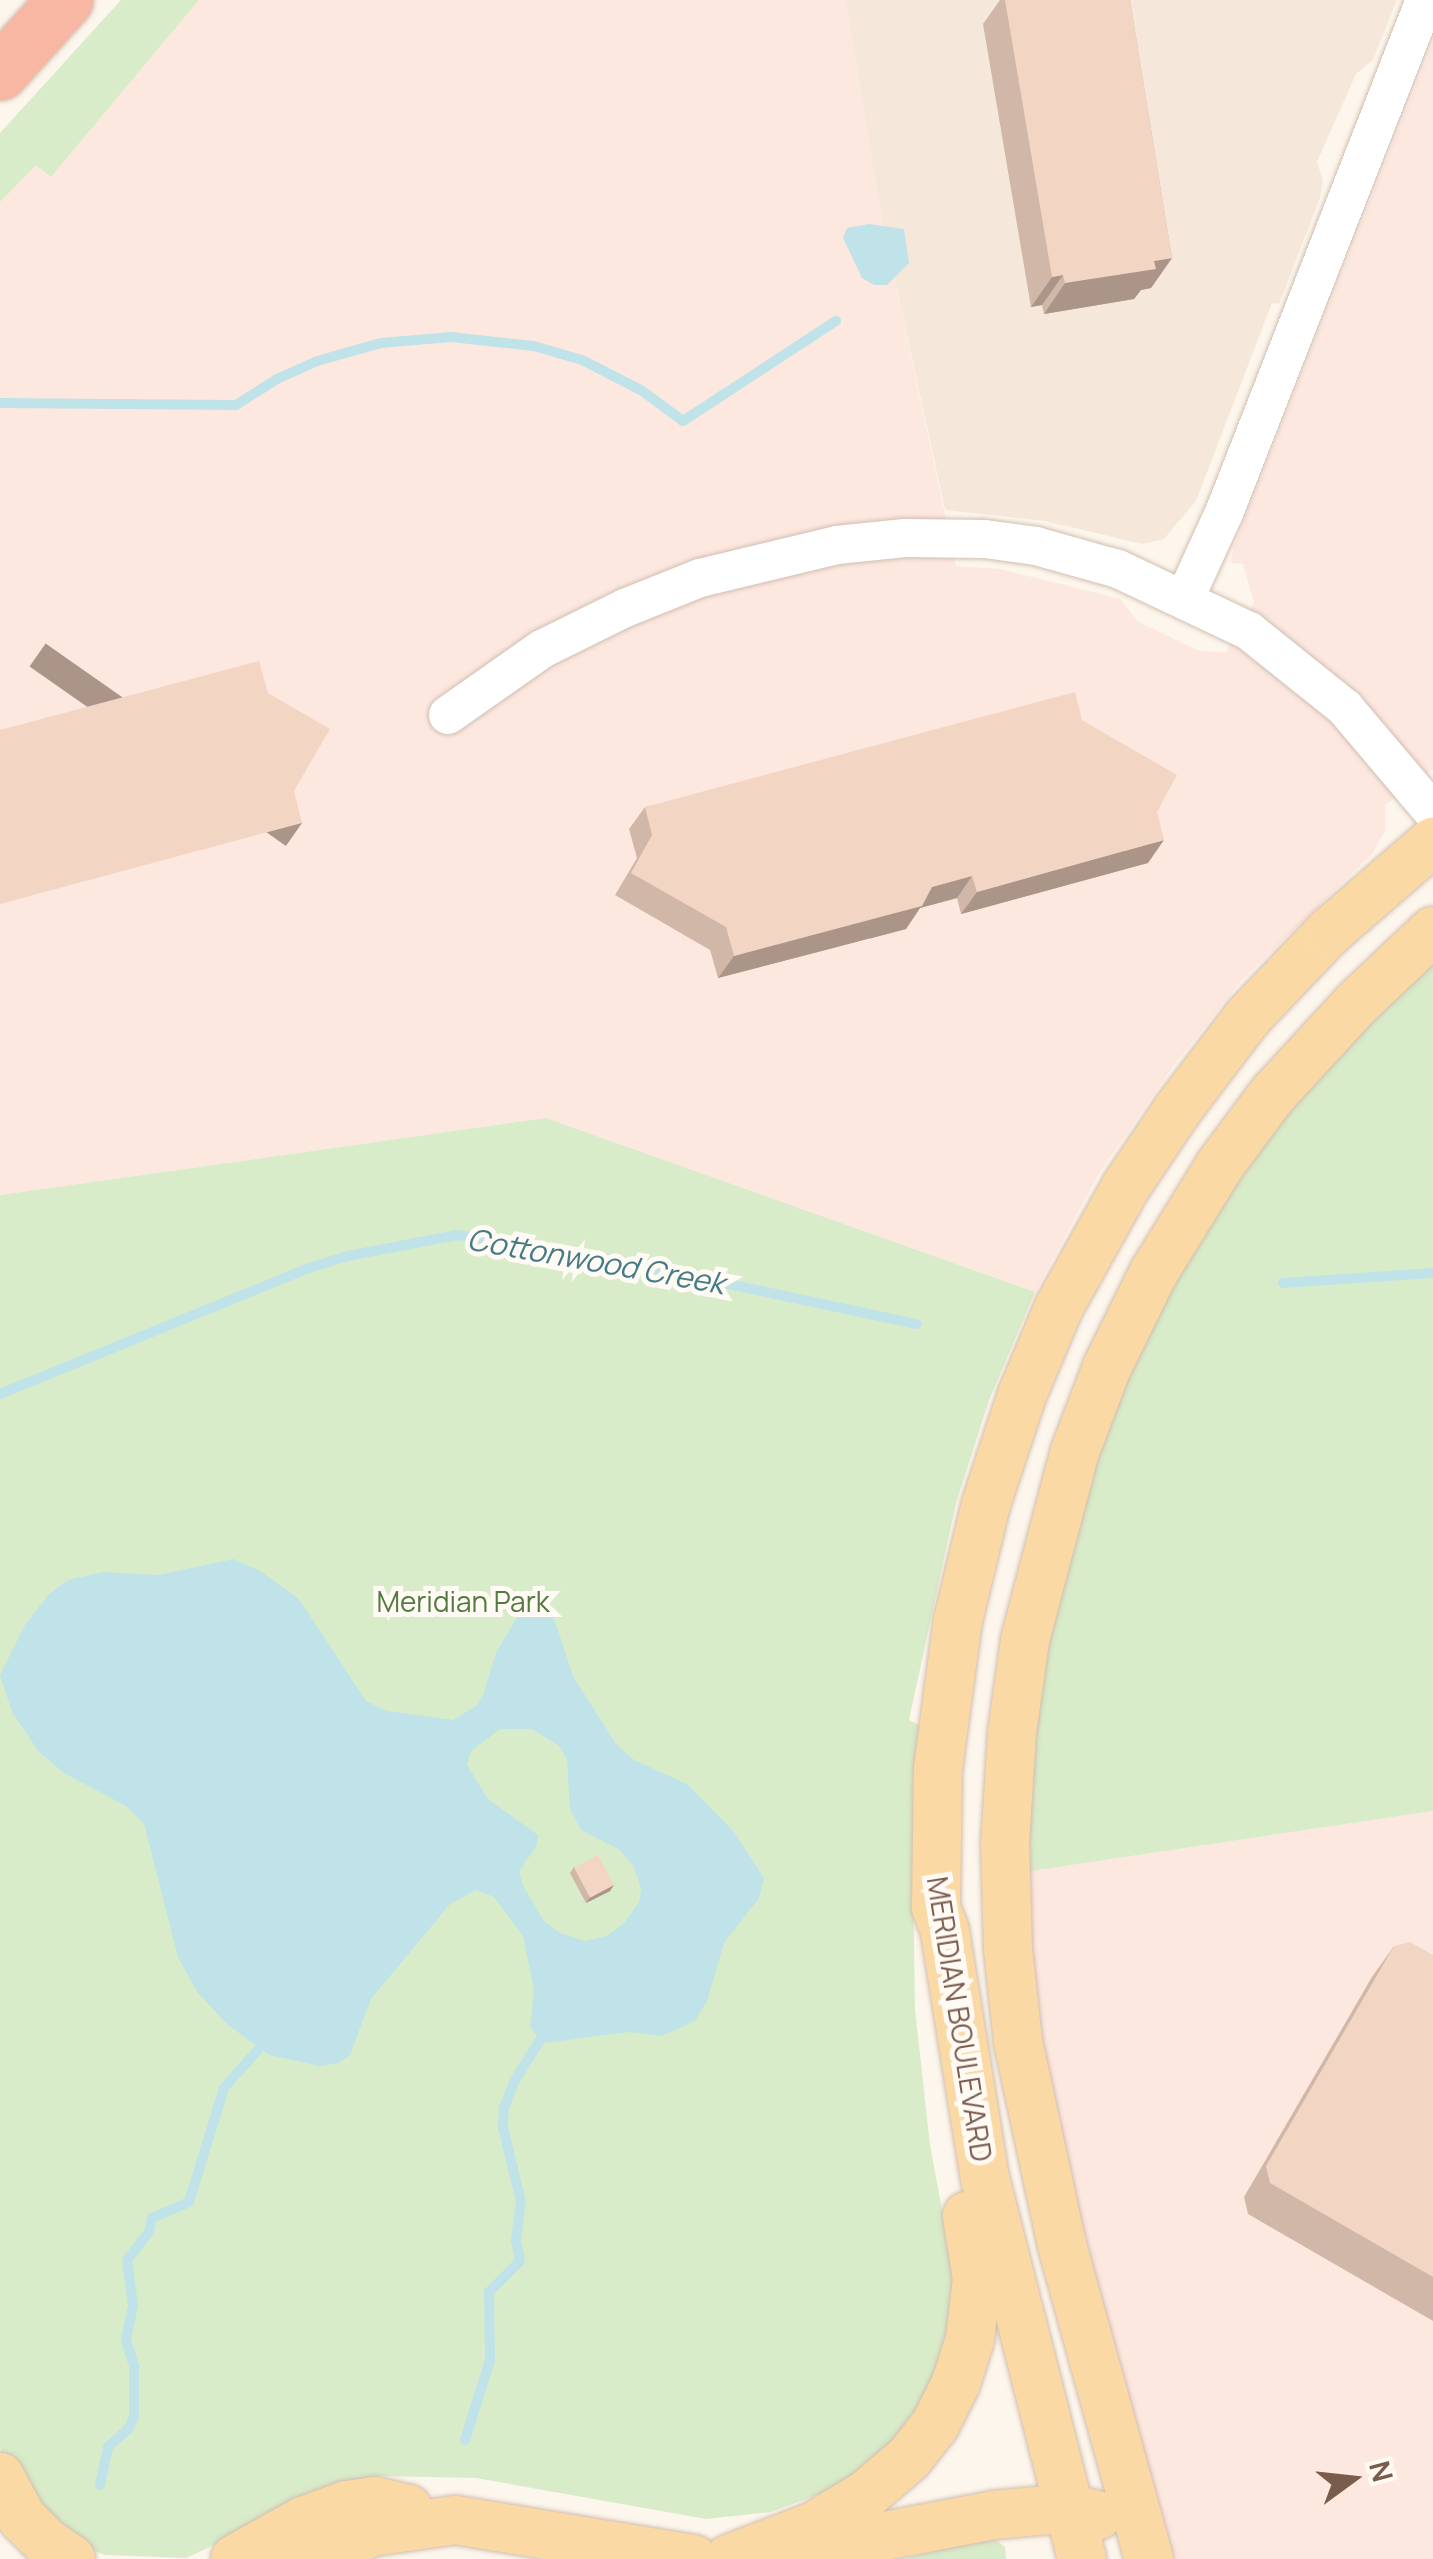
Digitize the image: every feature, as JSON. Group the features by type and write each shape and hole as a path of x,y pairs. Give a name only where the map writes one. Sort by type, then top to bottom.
{"highway":[{"path":"0,72 64,0"}],"main road":[{"name":"MERIDIAN BOULEVARD","path":"1082,2559 983,2168 944,1931 936,1906 938,1769 958,1620 994,1474 1059,1307 1142,1161 1230,1040 1329,932 1433,842"},
{"name":"MERIDIAN BOULEVARD","path":"1143,2541 1038,2149 1011,1984 1005,1893 1006,1798 1030,1609 1087,1417 1162,1260 1220,1164 1273,1094 1356,1004 1433,932"},
{"path":"730,2559 814,2526 882,2483 934,2424 966,2357 976,2298 976,2266 942,2076 930,1925 936,1906"},
{"path":"0,2477 22,2518 47,2544 71,2559"},
{"path":"235,2559 303,2521 374,2502 455,2520 694,2559"},
{"path":"747,2559 994,2515 1069,2508 1143,2541"},
{"path":"309,2559 372,2532 455,2520"},
{"path":"1099,2559 1143,2541"}],"street":[{"path":"1185,598 1231,495 1425,0"},
{"path":"448,716 531,656 625,608 730,569 837,545 916,538 1020,544 1118,569 1249,631 1306,674 1376,740 1433,812"}],"shaded area":[{"path":"199,0 845,0 879,206 956,566 1000,569 1121,599 1137,621 1199,651 1226,652 1254,602 1243,564 1231,563 1234,546 1433,42 1433,769 1385,805 1385,831 1372,854 1241,981 1174,1065 1099,1173 1035,1292 546,1118 0,1195 0,202 36,164 51,177"},
{"path":"845,0 1397,0 1373,60 1356,74 1317,162 1323,180 1320,198 1279,304 1272,303 1196,501 1164,539 1142,544 1045,521 945,510 879,206"},
{"path":"1433,1811 1433,2559 1164,2559 1040,2050 1025,1872"}],"green space":[{"path":"121,0 199,0 51,177 36,165 0,202 0,133"},
{"path":"1433,957 1433,1811 1025,1872 1031,1740 1054,1593 1114,1405 1189,1250 1294,1101"},
{"name":"Meridian Park","path":"546,1118 1035,1292 989,1400 956,1503 909,1720 921,1726 913,1874 915,2009 930,2145 952,2263 953,2295 945,2348 917,2411 891,2443 859,2472 830,2490 771,2512 706,2519 476,2478 380,2476 352,2482 186,2558 105,2555 80,2546 5,2465 0,2447 0,1195"},
{"path":"992,2537 1005,2547 1006,2559 903,2559"}],"water":[{"path":"869,224 904,229 909,263 887,285 874,285 862,278 843,238 847,228"},
{"path":"234,1559 260,1571 299,1599 366,1701 387,1711 453,1720 476,1706 483,1695 496,1653 524,1605 540,1594 547,1597 573,1676 616,1744 634,1760 687,1784 734,1832 764,1878 759,1898 724,1943 707,2001 695,2021 662,2036 629,2032 544,2043 530,2027 534,1990 523,1936 494,1897 476,1890 450,1904 371,1999 350,2055 339,2063 320,2066 269,2055 228,2025 197,1992 178,1957 144,1824 126,1806 64,1773 39,1752 12,1712 0,1675 25,1625 49,1594 68,1580 104,1572 158,1575","holes":["500,1729 532,1729 559,1746 567,1759 570,1809 581,1830 620,1850 634,1867 641,1889 639,1902 625,1922 607,1936 585,1941 560,1933 544,1921 523,1886 519,1871 536,1847 538,1835 488,1799 467,1765 471,1751"]}],"building":[{"path":"1005,0 1130,0 1172,258 1154,261 1156,269 1065,283 1063,275 1052,277"},
{"path":"259,661 268,693 330,729 294,791 302,823 0,904 0,730"},
{"path":"1075,692 1082,720 1177,775 1157,812 1164,840 977,892 972,876 932,887 922,906 734,956 726,927 631,873 652,835 645,807"},
{"path":"598,1855 614,1885 590,1898 574,1868"},
{"path":"1410,1942 1433,1955 1433,2277 1270,2183 1266,2166 1394,1946"}],"waterway":[{"path":"0,403 236,405 277,379 317,361 381,343 451,337 534,346 582,360 641,390 683,421 836,321"},
{"name":"Cottonwood Creek","path":"0,1394 309,1268 348,1256 457,1235 587,1254 917,1324"},
{"name":"Cottonwood Creek","path":"1283,1283 1433,1273"},
{"path":"465,2440 490,2360 489,2292 520,2261 516,2240 521,2202 503,2127 504,2108 515,2080 547,2029"},
{"path":"100,2485 108,2447 129,2428 134,2417 134,2366 126,2339 133,2306 127,2260 149,2232 152,2218 189,2202 224,2088 265,2042"}]}
